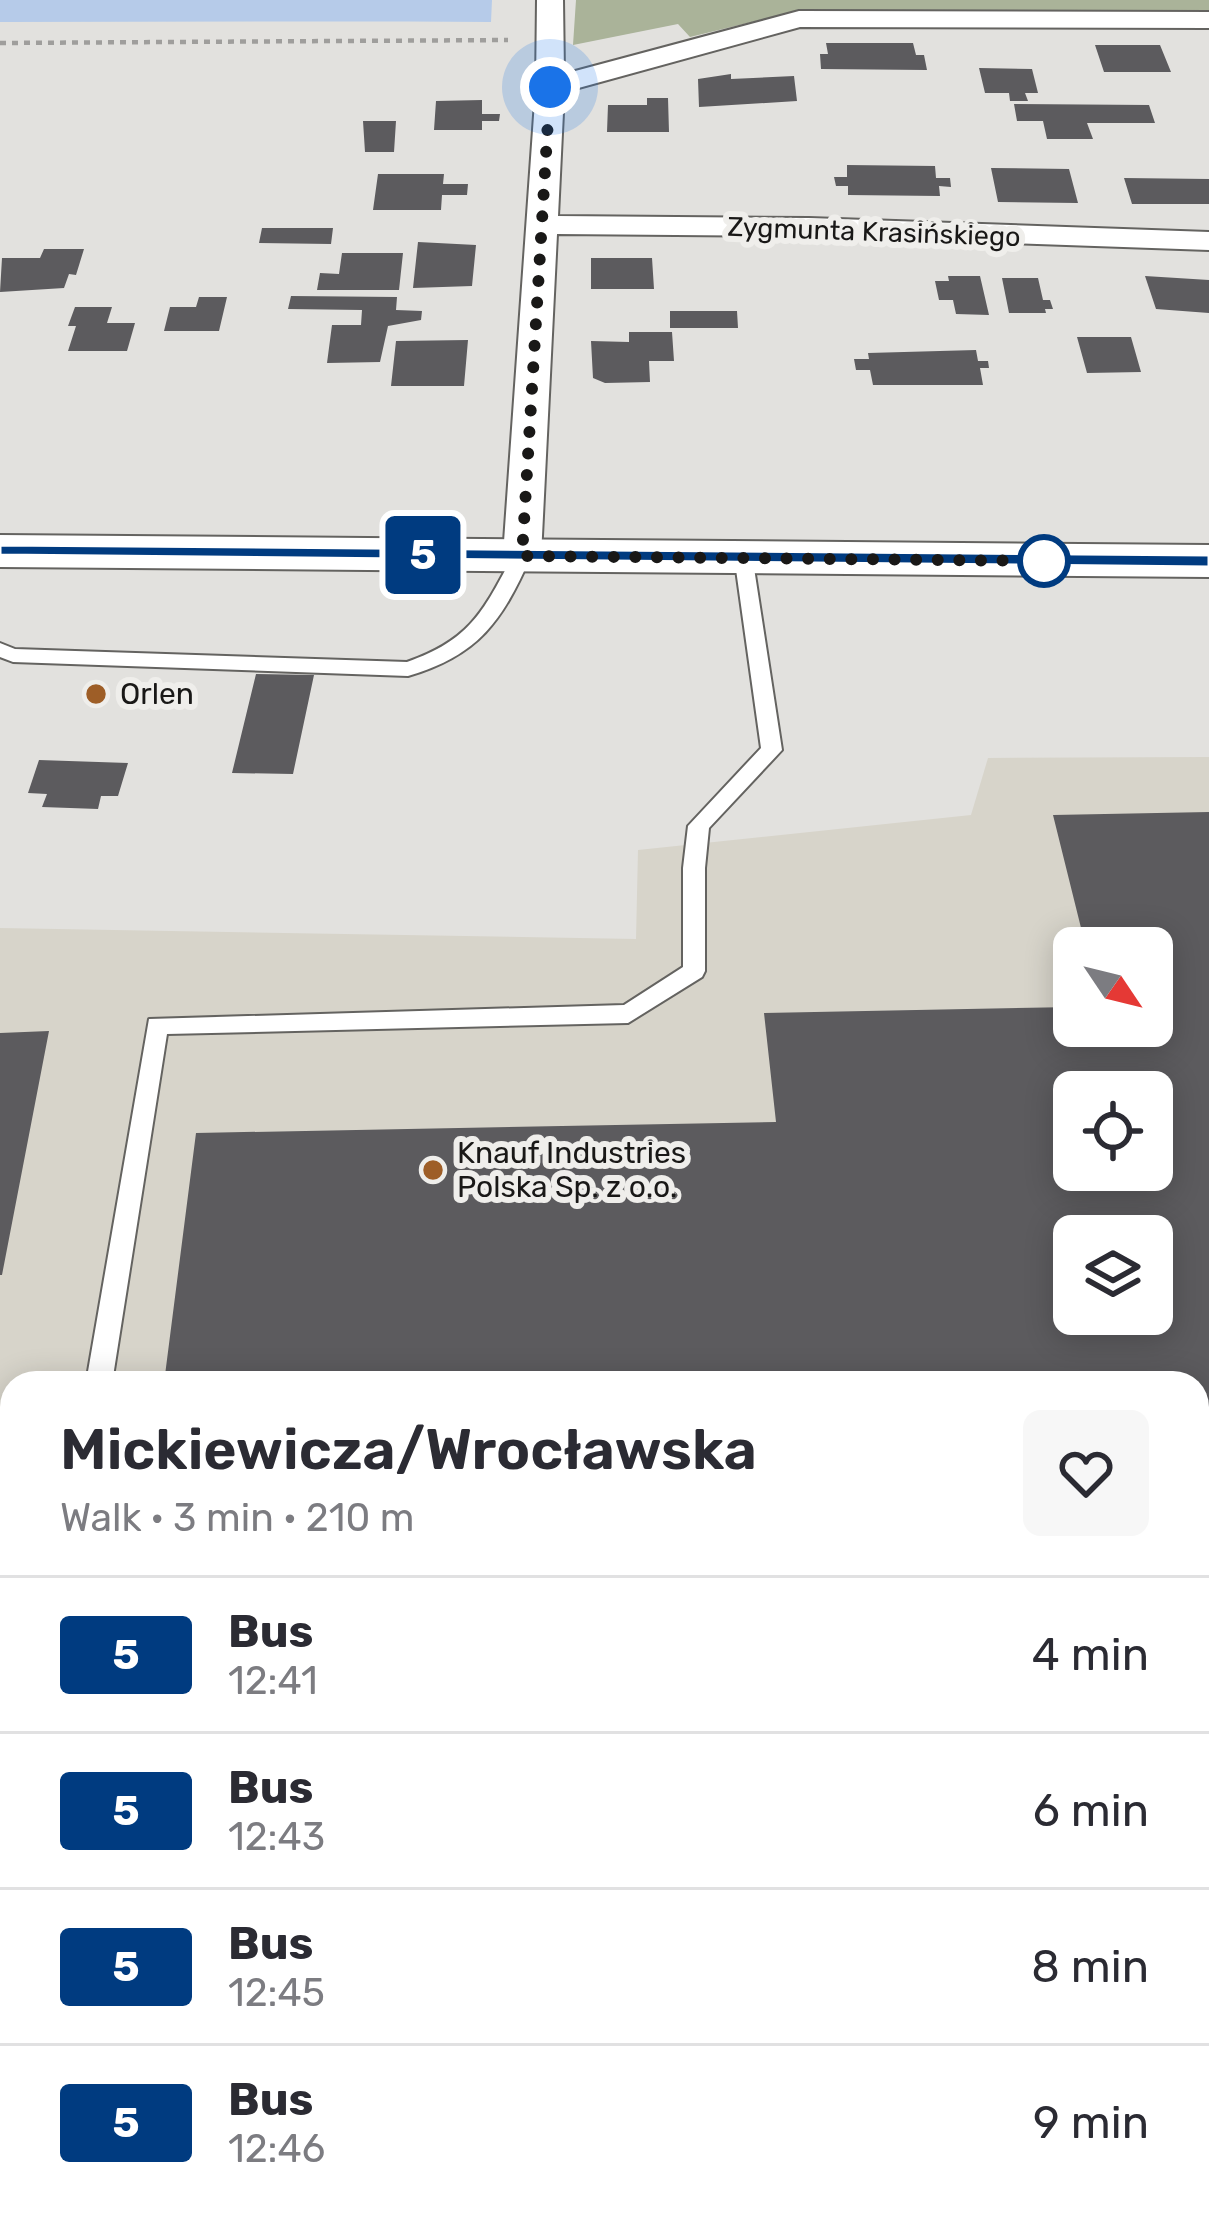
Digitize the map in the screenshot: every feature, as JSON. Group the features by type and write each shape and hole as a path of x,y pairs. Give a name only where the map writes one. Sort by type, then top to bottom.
{"street":[{"path":"522,556 550,87 550,0"},
{"path":"550,87 799,19 1209,20"},
{"name":"Zygmunta Krasińskiego","path":"539,225 809,227 1209,242"},
{"path":"0,551 1209,561"}],"lane":[{"path":"101,1371 157,1024 628,1014 694,971 699,826 772,750 743,555"},
{"path":"0,650 13,655 408,669 443,659 481,633 500,606 522,556"}],"path":[{"path":"0,43 526,39"}],"shaded area":[{"path":"1209,757 1209,1371 0,1371 0,928 636,939 638,850 971,815 988,758"}],"green space":[{"path":"576,0 1209,0 1209,11 793,12 690,37 678,24 573,45"}],"water":[{"path":"0,0 492,0 491,22 0,22"}],"building":[{"path":"826,43 913,43 916,55 924,55 927,70 821,69 820,54 828,54"},
{"path":"1095,45 1160,45 1171,72 1104,72"},
{"path":"979,68 1032,69 1038,93 1025,93 1028,101 1010,101 1009,93 985,93"},
{"path":"731,74 731,79 794,76 797,101 699,107 698,79"},
{"path":"647,98 668,98 669,132 607,132 608,105 647,105"},
{"path":"482,100 482,114 500,114 499,121 482,121 482,130 434,130 436,101"},
{"path":"1014,104 1149,105 1155,123 1087,123 1093,139 1047,139 1043,121 1017,121"},
{"path":"363,121 396,121 394,152 365,152"},
{"path":"847,165 935,166 936,178 950,178 951,187 939,186 940,196 848,195 848,186 836,186 834,177 847,177"},
{"path":"991,168 1069,169 1078,203 998,202"},
{"path":"378,174 444,174 443,184 468,184 467,195 442,195 441,210 373,210"},
{"path":"1124,178 1209,179 1209,204 1132,204"},
{"path":"262,228 333,228 331,244 259,243"},
{"path":"418,242 476,245 472,286 413,288"},
{"path":"44,249 84,249 76,275 69,274 64,288 0,292 2,258 40,258"},
{"path":"342,253 403,253 399,290 317,290 320,273 339,274"},
{"path":"591,258 652,258 654,289 591,289"},
{"path":"948,276 980,276 989,315 956,314 953,300 939,300 935,281 949,281"},
{"path":"1145,276 1209,280 1209,313 1156,309"},
{"path":"1002,278 1038,278 1043,300 1050,300 1053,309 1009,313"},
{"path":"291,296 397,297 396,310 422,311 421,320 388,326 380,362 327,363 332,325 361,325 362,310 288,309"},
{"path":"199,297 227,297 219,331 164,331 170,307 196,307"},
{"path":"75,307 112,307 107,323 135,323 127,351 68,351 76,326 68,326"},
{"path":"670,311 737,311 738,328 670,328"},
{"path":"629,332 672,332 674,361 649,361 650,382 605,383 593,378 591,341 629,342"},
{"path":"1077,337 1131,337 1141,372 1087,373"},
{"path":"468,340 464,386 391,386 396,341"},
{"path":"976,350 978,361 988,361 989,368 980,368 983,385 873,385 870,370 856,370 854,359 869,359 868,353"},
{"path":"256,674 314,675 293,774 232,773"},
{"path":"39,760 128,763 118,796 101,796 98,809 42,807 47,794 28,793"},
{"path":"1209,812 1209,1371 166,1371 196,1133 776,1122 764,1013 1053,1007 1053,1047 1173,1047 1173,927 1081,927 1053,815"},
{"path":"49,1031 2,1275 0,1275 0,1033"}],"bus line":[{"name":"5","path":"0,551 1209,561"}],"place":[{"name":"Orlen","path":"96,694"},
{"name":"Knauf Industries Polska Sp. z o.o.","path":"433,1170"}],"route":[{"path":"550,87 522,556 1044,561"}]}
